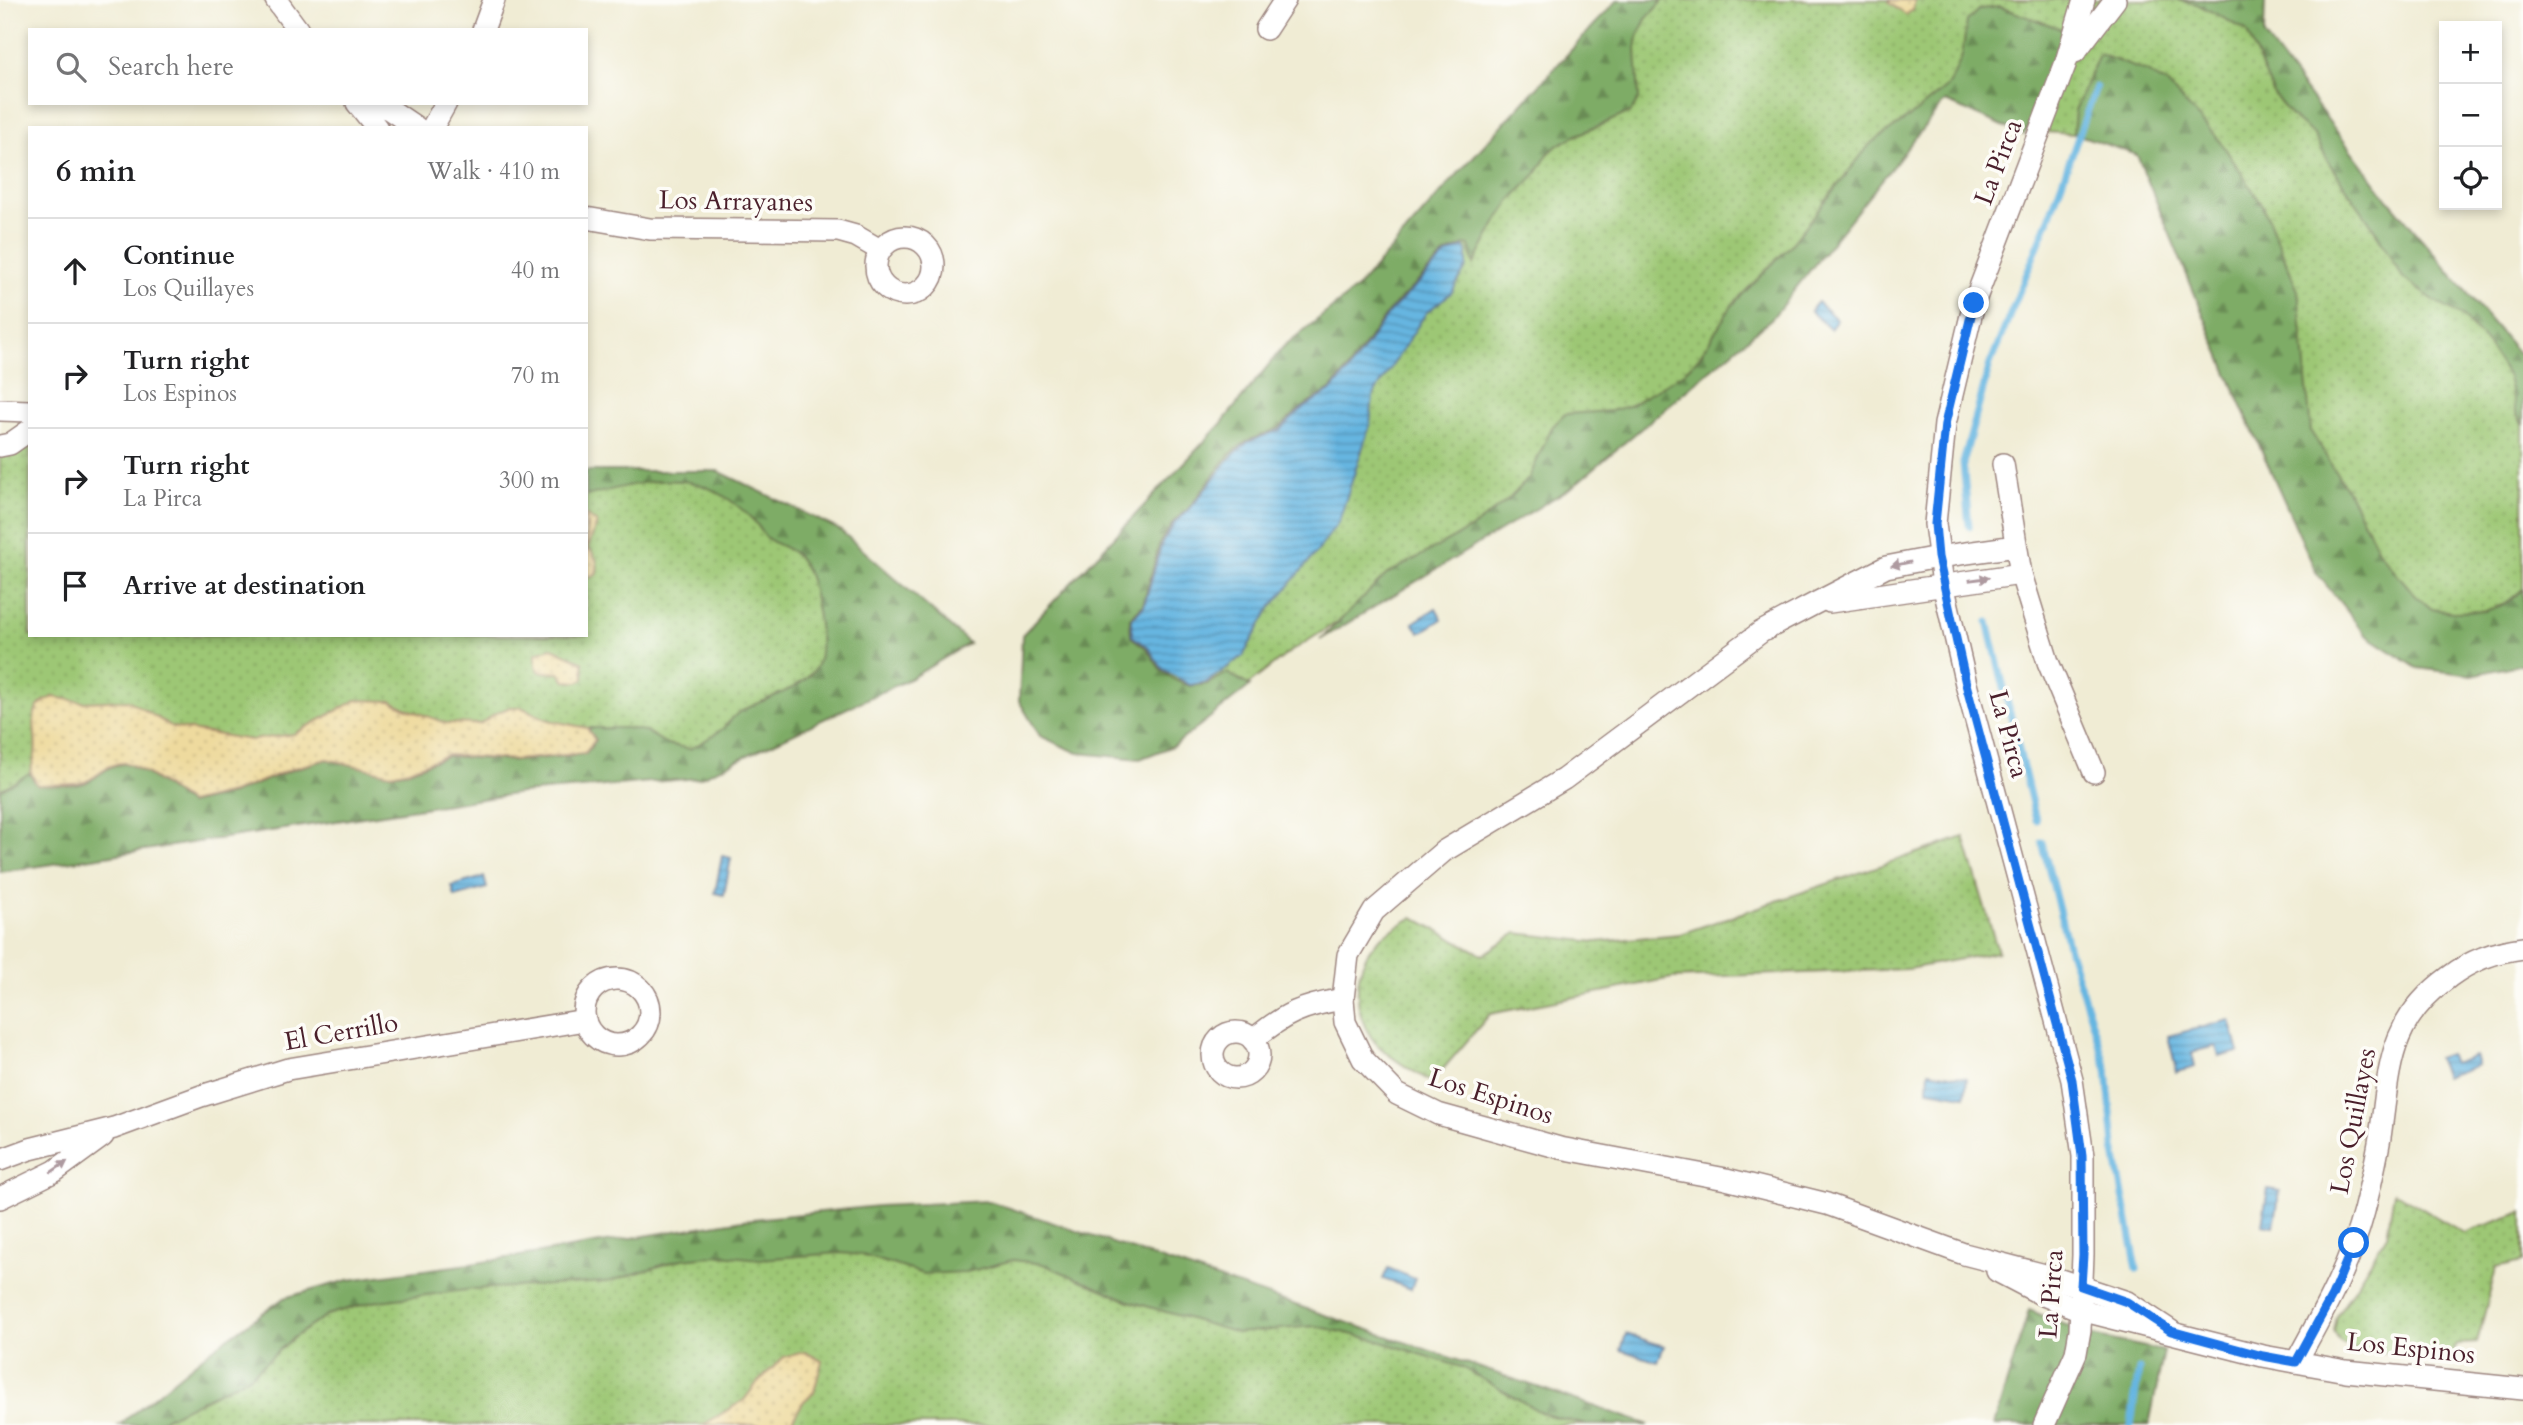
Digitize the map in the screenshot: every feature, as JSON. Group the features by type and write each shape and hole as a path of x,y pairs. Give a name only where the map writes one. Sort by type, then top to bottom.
{"street":[{"path":"276,0 297,28"},
{"path":"484,28 494,0"},
{"path":"1266,29 1285,0"},
{"name":"La Pirca","path":"2045,1425 2076,1353 2083,1255 2082,1156 2072,1080 1966,684 1943,584 1935,524 1945,424 1974,303 2065,65 2084,0"},
{"name":"La Pirca","path":"2065,65 2115,0"},
{"path":"359,105 375,126"},
{"path":"378,105 389,109 413,126"},
{"path":"433,126 445,105"},
{"name":"Los Arrayanes","path":"588,218 650,229 838,231 856,236 880,250"},
{"path":"0,410 28,411"},
{"path":"0,446 10,444 28,431"},
{"path":"2003,464 2021,574 2048,662 2094,772"},
{"name":"Los Espinos","path":"2016,546 1886,567 1761,632 1564,779 1444,851 1374,911 1349,955 1343,999 1345,1022 1363,1059 1396,1094 1438,1114 1560,1147 1726,1180 1827,1205 1964,1254 2081,1286 2127,1302 2171,1331"},
{"name":"Los Espinos","path":"1814,604 2021,574"},
{"name":"Los Quillayes","path":"2296,1362 2332,1296 2354,1243 2373,1175 2389,1066 2409,1017 2421,1000 2455,972 2491,955 2523,948"},
{"path":"1254,1040 1293,1011 1343,999"},
{"name":"El Cerrillo","path":"0,1160 30,1149 114,1128 201,1096 288,1069 585,1020"},
{"name":"El Cerrillo","path":"0,1198 55,1171 114,1128"},
{"name":"Los Espinos","path":"1964,1254 2040,1294 2081,1310 2263,1356 2346,1371 2523,1389"}],"green space":[{"path":"1617,0 1663,0 1646,19 1638,37 1636,49 1639,98 1631,112 1575,136 1548,154 1536,174 1511,200 1474,264 1469,246 1465,245 1445,254 1388,312 1331,389 1301,408 1279,428 1247,441 1229,455 1160,542 1143,605 1130,618 1131,637 1146,648 1161,670 1177,681 1190,686 1207,684 1227,673 1250,686 1175,745 1140,759 1078,753 1040,736 1019,701 1022,635 1221,424 1283,347 1356,289"},
{"path":"1618,0 2265,0 2262,35 2387,199 2523,359 2523,664 2420,667 2137,154 2086,135 2017,130 1943,101 1770,315 1372,600 1287,654 1206,718 1110,756 1064,747 1030,708 1179,469 1357,289"},
{"path":"2175,0 2265,0 2264,36 2388,199 2523,359 2523,426 2516,412 2508,377 2489,346 2463,317 2403,278 2314,135 2291,116 2274,95 2246,30 2197,4"},
{"path":"2000,7 2067,31 2062,51 2024,135 1943,103 1772,318 1572,487 1320,640 1387,574 1470,529 1508,500 1529,478 1552,427 1565,414 1611,411 1631,405 1683,373 1699,357 1733,304 1790,246 1871,143 1911,116 1950,84 1962,56 1967,21 1979,9"},
{"path":"2099,54 2147,72 2166,83 2221,142 2263,206 2298,290 2311,432 2352,498 2379,552 2415,595 2432,609 2453,612 2485,611 2505,604 2523,589 2523,664 2472,675 2417,668 2366,635 2316,572 2236,393 2137,155 2073,133 2075,110"},
{"path":"28,438 28,637 588,637 588,473 720,472 839,532 969,644 696,776 518,792 0,870 0,448"},
{"path":"588,471 718,471 840,530 969,643 911,678 699,778 521,793 0,872 0,790 30,773 37,785 71,785 87,782 118,764 131,765 189,804 232,794 327,759 391,774 409,771 447,756 516,761 585,754 596,740 587,728 645,731 667,744 690,749 718,732 746,708 792,688 811,674 819,656 818,615 808,574 796,555 767,538 754,521 730,500 702,485 669,480 588,496"},
{"path":"1964,837 1998,952 1908,969 1672,978 1490,1014 1432,1082 1383,1050 1371,1037 1361,1014 1358,988 1363,963 1369,951 1389,931 1413,917 1483,955 1516,933 1596,942 1680,934"},
{"path":"2394,1192 2464,1233 2523,1212 2523,1262 2496,1268 2477,1343 2457,1344 2450,1361 2350,1348 2339,1341 2334,1331 2337,1316 2387,1235"},
{"path":"989,1201 1649,1425 1586,1425 1544,1414 1461,1367 1376,1340 1316,1326 1237,1333 1129,1301 1043,1264 1013,1260 967,1272 924,1274 862,1255 840,1253 760,1259 721,1255 682,1259 608,1282 474,1289 372,1302 327,1315 293,1338 249,1377 152,1425 119,1425 212,1349 284,1298 348,1280 477,1263 743,1220 878,1206"},
{"path":"986,1202 1643,1425 122,1425 284,1300"},
{"path":"2029,1310 2093,1336 2164,1351 2149,1425 1994,1425"}],"sand":[{"path":"1891,0 1915,0 1913,9 1906,15 1889,3"},
{"path":"588,516 597,523 588,547"},
{"path":"588,547 596,560 596,574 588,578"},
{"path":"552,648 583,662 584,679 578,682 565,681 559,673 540,672 536,666 536,653"},
{"path":"54,697 83,702 128,700 172,727 251,740 294,734 356,700 392,701 446,723 480,724 510,707 521,707 548,720 587,728 595,740 585,753 516,760 447,755 391,774 327,759 294,768 232,793 189,803 147,774 124,763 112,766 81,783 37,785 30,771 36,746 35,713 38,706"},
{"path":"805,1352 822,1361 814,1392 804,1401 789,1425 703,1425 744,1400 784,1357"}],"water":[{"path":"1464,247 1467,251 1467,266 1452,292 1426,313 1373,396 1370,425 1339,521 1269,610 1243,656 1207,682 1190,685 1163,669 1147,646 1132,636 1132,619 1144,606 1162,543 1176,521 1188,511 1231,457 1248,442 1280,430 1302,409 1332,390 1348,372 1389,313 1446,255"},
{"path":"1818,302 1837,320 1830,329 1810,311"},
{"path":"1436,608 1442,619 1420,633 1413,623"},
{"path":"722,856 731,858 724,895 715,893"},
{"path":"484,877 487,888 455,897 452,886"},
{"path":"2230,1020 2239,1052 2219,1057 2216,1046 2192,1052 2195,1067 2177,1072 2168,1036"},
{"path":"2449,1054 2453,1064 2475,1056 2478,1065 2445,1077 2437,1058"},
{"path":"1929,1071 1967,1078 1965,1096 1928,1090"},
{"path":"2268,1189 2280,1191 2274,1226 2262,1224"},
{"path":"1388,1268 1415,1279 1411,1289 1383,1279"},
{"path":"1626,1334 1664,1346 1658,1362 1621,1350"}],"waterway":[{"path":"1969,526 1963,463 1990,364 2048,221 2096,87"},
{"path":"1988,622 2036,820"},
{"path":"2042,842 2069,950 2107,1069 2114,1147 2137,1269"},
{"path":"2131,1425 2139,1369"}],"route":[{"path":"1974,303 1945,424 1935,524 1938,557 1966,684 2072,1080 2082,1156 2081,1286 2127,1302 2171,1331 2263,1356 2296,1362 2332,1296 2354,1243"}]}
